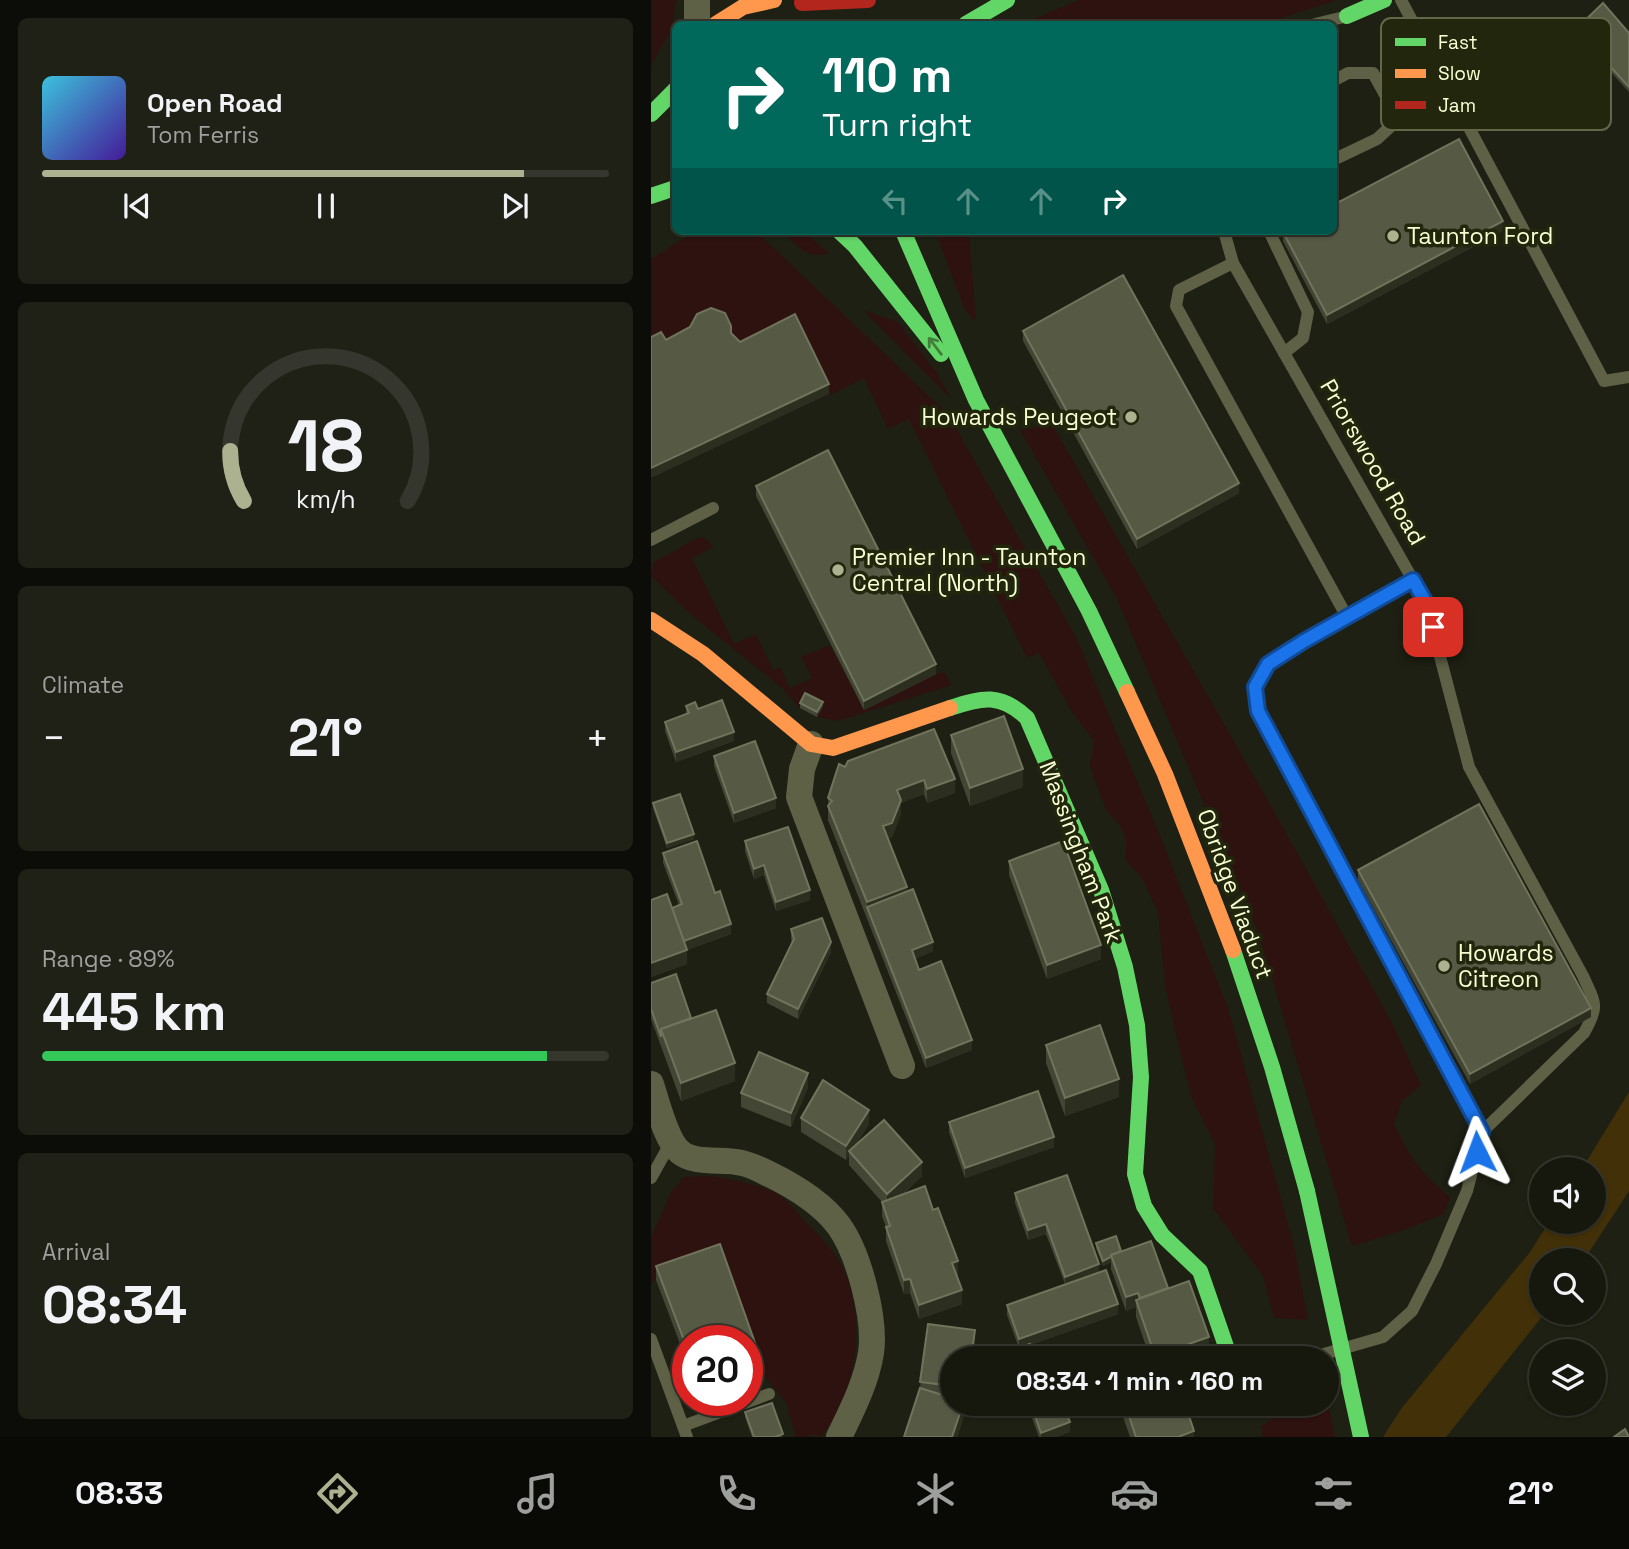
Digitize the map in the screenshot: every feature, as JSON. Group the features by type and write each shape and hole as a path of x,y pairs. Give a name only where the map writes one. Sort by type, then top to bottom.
{"main road":[{"path":"720,21 733,11 759,1 774,0"},
{"path":"796,1 868,0"},
{"path":"971,21 1007,0"},
{"path":"1347,16 1384,0"},
{"path":"796,1 831,18"},
{"path":"651,114 672,93"},
{"path":"651,196 672,189"},
{"name":"Obridge Viaduct","path":"843,235 863,255 976,400"},
{"name":"Obridge Viaduct","path":"905,235 976,400 1089,611 1165,774 1232,946 1272,1067 1307,1191 1361,1437"},
{"path":"651,620 703,654 811,744"},
{"name":"Massingham Park","path":"811,744 833,748 975,699 1005,701 1027,718 1101,890 1125,967 1137,1025 1141,1077 1135,1174 1144,1206 1162,1235 1200,1271 1226,1346"}],"street":[{"path":"697,0 697,21"},
{"path":"811,744 802,769 799,797 902,1066"},
{"path":"651,1084 671,1141 681,1154 697,1159 742,1163 767,1173 795,1187 839,1226 850,1248 867,1297 872,1334 869,1363 857,1401 839,1437"}],"lane":[{"path":"1401,0 1411,18"},
{"path":"1327,21 1347,16"},
{"path":"1337,79 1348,73 1373,73 1381,87"},
{"path":"1337,158 1377,139 1387,130"},
{"path":"1470,130 1604,380 1629,377"},
{"name":"Priorswood Road","path":"1225,235 1233,263 1426,603 1469,766 1583,976 1596,1005 1584,1033 1482,1132"},
{"path":"1271,235 1308,312 1303,338 1284,353"},
{"path":"1233,263 1179,290 1176,306 1347,617"},
{"path":"651,540 713,508"},
{"path":"1339,1350 1383,1337 1412,1311 1436,1264 1467,1191 1482,1132 1258,711 1255,687 1268,664 1413,580"},
{"path":"651,1178 671,1141"},
{"path":"651,1339 685,1432 769,1394"}],"shaded area":[{"path":"651,0 677,0 671,30 651,66"},
{"path":"1079,0 1337,0 1272,21 1030,21"},
{"path":"690,235 760,235 951,417 1075,635 1159,833 1229,1011 1294,1246 1308,1320 1274,1318 1263,1276 1213,1208 1215,1144 1192,1099 1180,1052 1165,985 1158,912 1142,878 1125,860 1126,841 1120,825 1106,810 1090,767 1094,741 1072,712 1039,653 1027,658 909,419 888,429 864,378 830,395 795,324 740,352 690,337 651,347 651,259"},
{"path":"785,235 808,235 829,253 814,255 797,246"},
{"path":"937,235 969,235 976,322 965,310"},
{"path":"863,310 898,322 937,373 952,400"},
{"path":"1052,424 1391,1021 1421,1085 1402,1101 1394,1124 1417,1164 1450,1197 1444,1214 1352,1246 1258,932 1117,599 1020,430"},
{"path":"700,537 707,539 713,547 692,558 734,644 756,634 773,670 780,667 790,688 812,678 801,657 830,645 864,710 936,674 944,672 952,685 838,721 817,717 822,707 806,698 800,708 782,688 689,613 651,576 654,562"},
{"path":"1629,1092 1629,1191 1606,1226 1606,1157 1589,1157"},
{"path":"712,1176 754,1185 778,1194 829,1246 846,1275 855,1316 854,1360 842,1401 821,1437 813,1434 810,1437 796,1437 786,1402 763,1375 763,1325 744,1325 720,1258 651,1282 651,1238 671,1192 684,1177"},
{"path":"1541,1234 1601,1234 1592,1248 1533,1248"},
{"path":"1529,1253 1529,1325 1535,1325 1446,1437 1383,1437 1401,1409"},
{"path":"1275,1416 1331,1416 1335,1437 1263,1437 1261,1426"}],"building":[{"path":"1603,3 1629,33 1629,87 1611,67 1611,18 1587,18"},
{"name":"Taunton Ford","path":"1459,139 1503,221 1327,315 1285,235 1337,235 1337,203"},
{"name":"Howards Peugeot","path":"1123,275 1239,483 1137,539 1023,331"},
{"path":"711,308 725,313 731,333 740,342 795,314 829,384 651,468 651,337 661,332 666,340 690,327 697,314"},
{"name":"Premier Inn - Taunton Central (North)","path":"828,450 936,664 864,701 756,486"},
{"path":"805,693 823,702 817,712 800,703"},
{"path":"722,700 734,732 676,752 665,722 689,713 686,706 695,702 698,709"},
{"path":"1004,716 1023,769 970,788 951,735"},
{"path":"934,729 955,779 927,789 924,780 897,790 901,800 892,823 883,826 907,887 867,902 828,806 832,801 828,798 839,764 845,767 848,761"},
{"path":"755,741 776,798 734,813 714,756"},
{"path":"680,794 694,834 667,843 653,803"},
{"path":"1479,804 1591,1008 1470,1074 1358,870"},
{"path":"788,827 810,890 776,902 764,865 754,869 745,841"},
{"path":"697,841 715,893 720,891 731,924 684,941 672,908 682,904 663,853"},
{"path":"1063,841 1101,945 1047,965 1009,861"},
{"path":"913,889 933,942 912,950 919,970 941,961 972,1040 926,1058 867,907"},
{"path":"667,894 687,950 651,963 651,900"},
{"path":"822,918 831,942 798,1009 767,994 794,939 791,929"},
{"path":"676,974 691,1018 661,1029 661,1037 651,1009 651,983"},
{"path":"716,1010 735,1063 681,1083 661,1029"},
{"path":"1100,1025 1119,1079 1065,1098 1046,1045"},
{"path":"759,1052 808,1073 791,1113 741,1093"},
{"path":"823,1080 869,1110 846,1146 801,1118"},
{"path":"1038,1091 1054,1137 965,1168 949,1122"},
{"path":"884,1120 922,1162 887,1194 849,1151"},
{"path":"1067,1175 1099,1264 1065,1277 1046,1224 1028,1230 1015,1193"},
{"path":"925,1186 933,1210 938,1208 958,1261 952,1263 962,1290 919,1305 910,1279 904,1280 886,1227 890,1226 882,1202"},
{"path":"1116,1236 1121,1251 1103,1261 1096,1243"},
{"path":"1151,1241 1168,1288 1140,1298 1138,1293 1126,1297 1111,1255"},
{"path":"720,1244 749,1325 678,1325 656,1266"},
{"path":"1106,1270 1118,1304 1019,1339 1007,1305"},
{"path":"1189,1281 1209,1337 1183,1346 1152,1346 1136,1300"},
{"path":"928,1324 975,1330 973,1346 940,1346 940,1384 920,1382"},
{"path":"920,1388 940,1394 940,1416 959,1416 952,1437 904,1437"},
{"path":"772,1403 783,1434 775,1437 754,1437 746,1416 763,1416 763,1406"},
{"path":"1035,1416 1068,1416 1070,1422 1041,1433"},
{"path":"1129,1416 1189,1416 1194,1431 1178,1437 1136,1437"},
{"path":"1625,1429 1629,1437 1614,1437"}],"traffic: fast":[{"path":"971,21 1007,0"},
{"path":"1347,16 1384,0"},
{"path":"651,114 672,93"},
{"path":"651,196 672,189"},
{"path":"843,235 941,354"},
{"path":"905,235 976,400 1089,611 1127,692"},
{"path":"950,708 972,701 1000,701 1009,704 1027,718 1101,890 1125,967 1137,1025 1141,1077 1135,1174 1144,1206 1162,1235 1200,1271 1226,1346"},
{"path":"1233,950 1272,1067 1307,1191"},
{"path":"1307,1191 1361,1437"}],"traffic: slow":[{"path":"721,21 743,7 774,0"},
{"path":"651,620 703,654 811,744 833,748 950,708"},
{"path":"1127,692 1165,774 1233,950"}],"traffic: jam":[{"path":"802,3 868,0"}],"place":[{"name":"Taunton Ford","path":"1393,236"},
{"name":"Howards Peugeot","path":"1131,417"},
{"name":"Premier Inn - Taunton Central (North)","path":"838,570"},
{"name":"Howards Citreon","path":"1444,966"}],"route":[{"path":"1433,627 1426,603 1413,580 1268,664 1255,687 1258,711 1482,1132 1477,1152"}]}
